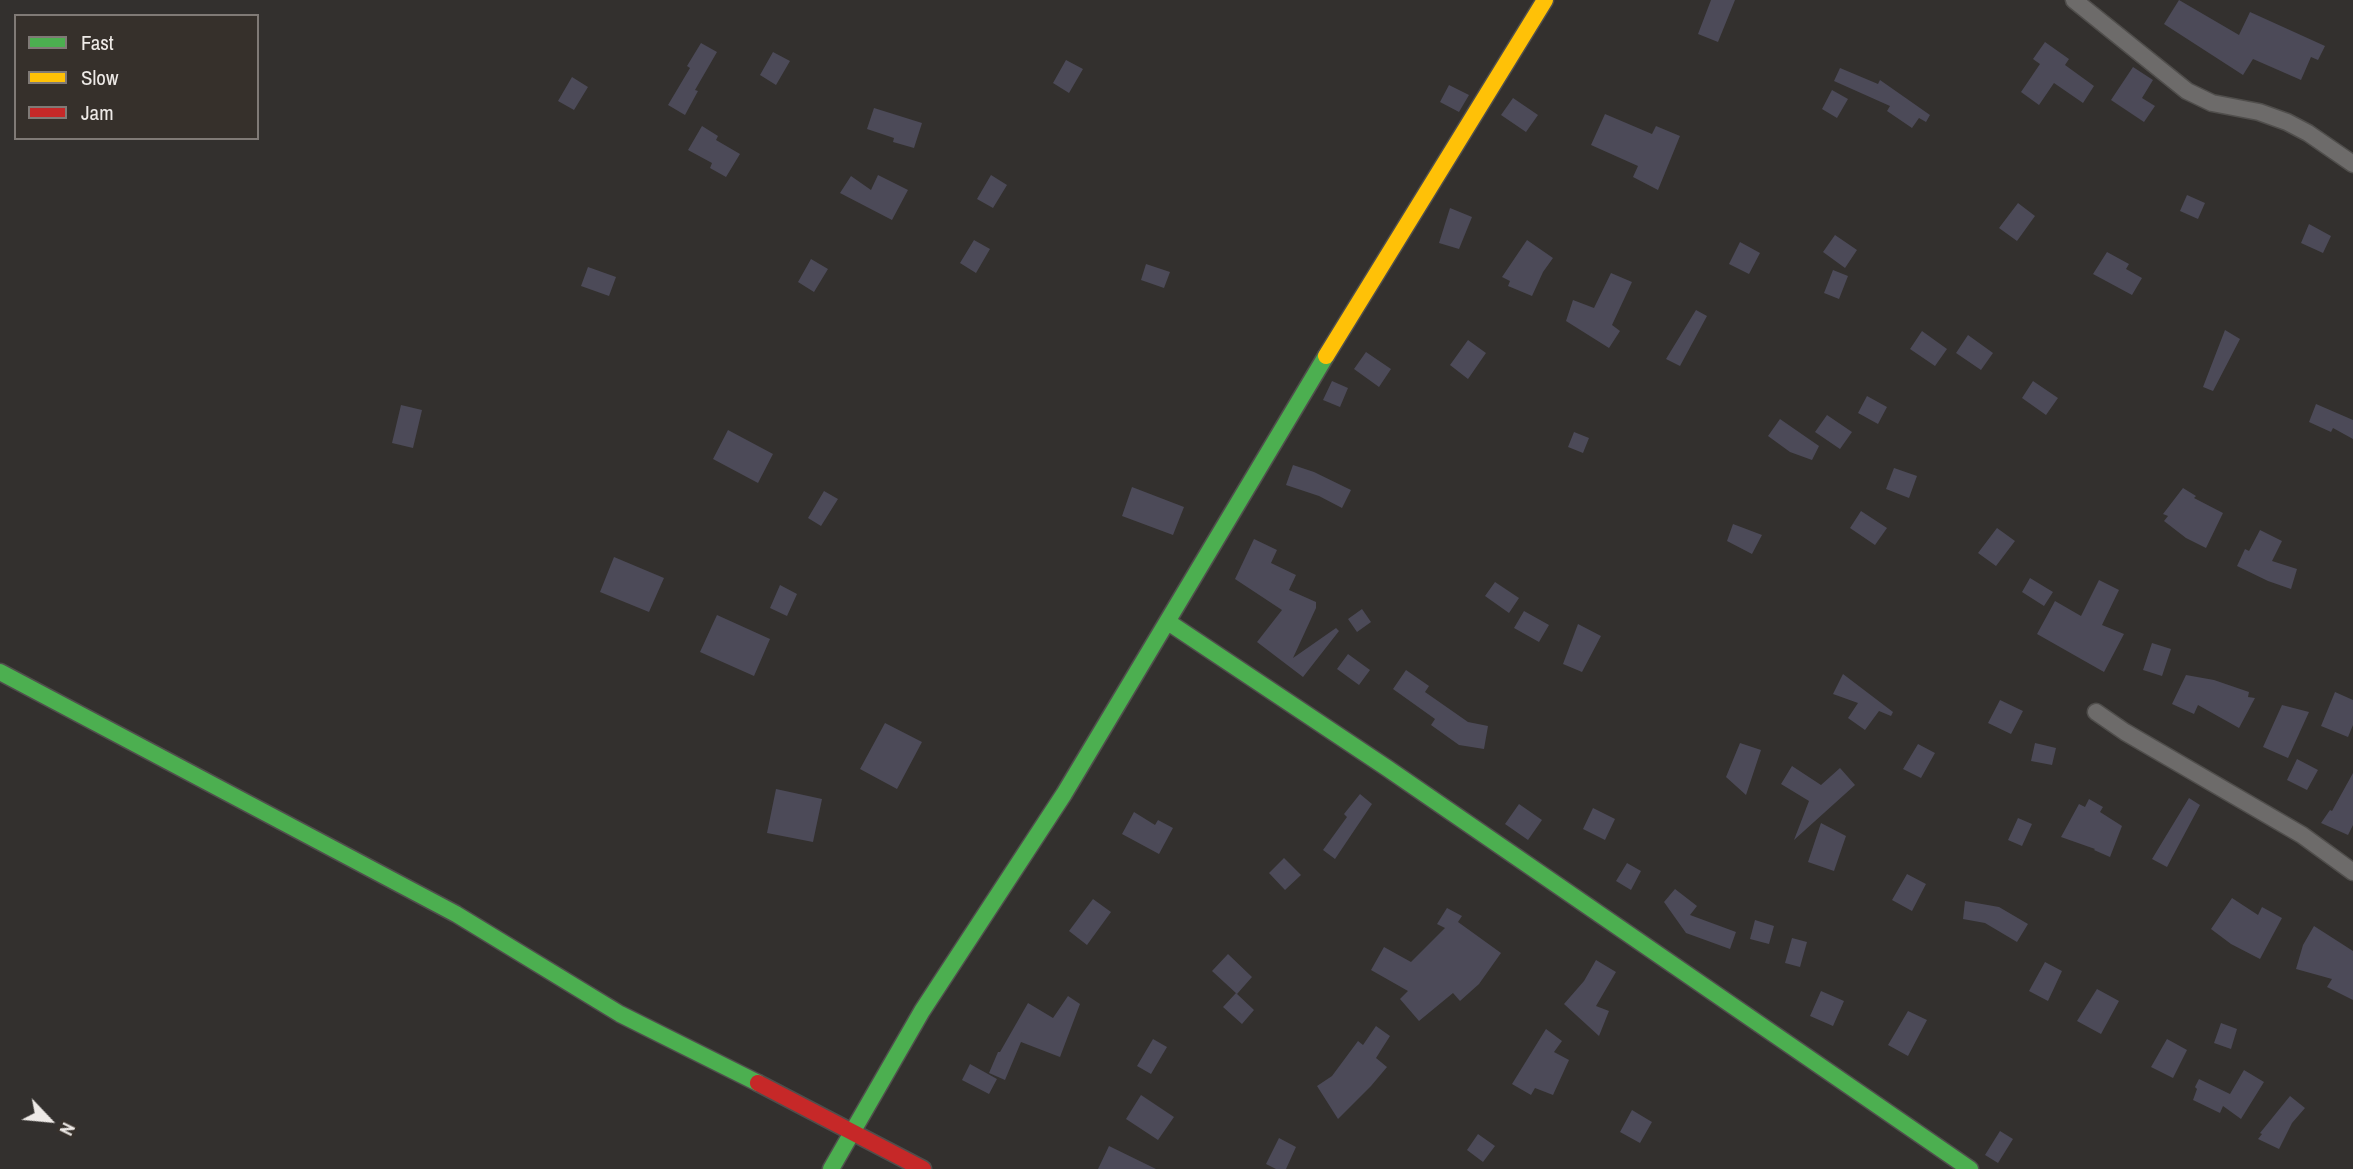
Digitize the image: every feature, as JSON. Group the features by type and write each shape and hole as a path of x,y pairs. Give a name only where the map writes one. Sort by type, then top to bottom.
{"street":[{"path":"831,1169 922,1011 1064,794 1370,282 1545,0"},
{"path":"2074,0 2187,92 2212,103 2259,112 2287,122 2353,164"},
{"path":"1168,622 1387,768 1970,1169"},
{"path":"0,672 456,914 620,1014 923,1169"},
{"path":"2096,712 2124,732 2302,835 2353,872"}],"building":[{"path":"1711,0 1735,0 1718,42 1698,34"},
{"path":"2179,0 2239,35 2250,12 2325,46 2318,60 2311,57 2301,80 2253,59 2243,75 2164,24"},
{"path":"2045,42 2069,59 2065,65 2094,86 2083,103 2054,83 2039,105 2021,92 2040,64 2033,59"},
{"path":"701,43 717,52 695,90 698,91 685,115 668,105"},
{"path":"773,52 790,61 776,85 760,75"},
{"path":"1066,60 1083,69 1069,93 1053,83"},
{"path":"2133,67 2153,80 2142,98 2155,106 2144,122 2111,100"},
{"path":"1840,68 1878,84 1880,80 1930,115 1926,122 1919,118 1912,128 1887,111 1890,106 1834,81"},
{"path":"572,77 588,87 574,110 558,101"},
{"path":"1449,85 1469,95 1459,112 1440,102"},
{"path":"1832,90 1848,99 1837,118 1822,109"},
{"path":"1513,98 1538,115 1526,132 1501,115"},
{"path":"874,108 922,123 914,148 893,142 894,138 867,129"},
{"path":"1605,114 1652,134 1656,126 1680,136 1658,190 1633,177 1638,166 1591,145"},
{"path":"702,126 718,136 716,140 740,154 726,177 710,168 712,163 688,150"},
{"path":"878,175 908,190 892,220 840,193 851,176 871,190"},
{"path":"991,175 1007,185 993,208 977,199"},
{"path":"2187,195 2205,203 2198,219 2180,211"},
{"path":"2018,203 2035,216 2017,241 1999,228"},
{"path":"1450,208 1472,217 1459,249 1439,243"},
{"path":"2309,224 2331,236 2323,253 2301,243"},
{"path":"1835,235 1857,250 1845,268 1823,252"},
{"path":"974,240 990,249 976,273 960,263"},
{"path":"1527,240 1553,258 1532,296 1508,286 1510,281 1502,277"},
{"path":"1740,242 1760,253 1749,274 1729,264"},
{"path":"2107,252 2129,264 2126,269 2142,278 2132,295 2093,274"},
{"path":"811,259 828,269 814,292 798,282"},
{"path":"1146,264 1170,272 1164,288 1141,280"},
{"path":"588,267 616,277 609,296 581,286"},
{"path":"1833,270 1848,276 1839,299 1824,293"},
{"path":"1611,273 1632,282 1612,325 1620,331 1609,348 1566,321 1573,300 1594,308"},
{"path":"1696,310 1707,316 1680,366 1666,359"},
{"path":"2225,330 2240,339 2213,391 2203,387"},
{"path":"1922,331 1947,349 1935,366 1910,349"},
{"path":"1968,335 1993,353 1981,370 1956,353"},
{"path":"1468,340 1486,353 1468,379 1450,365"},
{"path":"1366,352 1391,369 1379,387 1354,369"},
{"path":"1332,381 1348,388 1340,407 1323,400"},
{"path":"2033,381 2058,398 2046,415 2022,398"},
{"path":"1867,396 1887,407 1878,424 1858,413"},
{"path":"2316,404 2353,420 2353,439 2333,428 2331,432 2309,422"},
{"path":"401,405 422,410 413,448 392,443"},
{"path":"1827,415 1852,432 1840,449 1815,432"},
{"path":"1780,419 1819,446 1812,460 1790,452 1768,436"},
{"path":"728,430 773,454 758,483 713,459"},
{"path":"1574,432 1589,438 1583,453 1568,447"},
{"path":"1293,465 1351,490 1342,508 1319,496 1286,485"},
{"path":"1894,468 1917,476 1909,498 1886,489"},
{"path":"1132,487 1184,507 1173,535 1122,516"},
{"path":"2183,488 2196,496 2194,498 2223,513 2206,548 2186,538 2164,521 2168,516 2163,514"},
{"path":"824,491 838,499 821,526 808,518"},
{"path":"1861,511 1887,528 1875,545 1850,528"},
{"path":"1733,524 1762,535 1752,554 1727,541"},
{"path":"1997,528 2015,541 1996,566 1978,553"},
{"path":"2260,530 2282,541 2272,561 2297,569 2291,589 2237,566 2245,549 2249,551"},
{"path":"1254,539 1277,550 1271,563 1296,575 1289,590 1316,602 1316,608 1293,658 1336,628 1339,631 1303,677 1257,642 1282,610 1235,579"},
{"path":"614,557 664,578 649,612 600,592"},
{"path":"2030,578 2053,592 2044,606 2022,592"},
{"path":"2099,580 2119,590 2102,625 2124,634 2104,672 2037,634 2055,601 2081,616"},
{"path":"1495,582 1519,598 1509,613 1485,596"},
{"path":"780,585 797,594 787,616 770,608"},
{"path":"1362,609 1371,622 1357,632 1348,619"},
{"path":"1524,611 1549,625 1539,642 1514,628"},
{"path":"717,615 770,639 754,676 700,652"},
{"path":"1578,624 1601,636 1582,672 1563,664"},
{"path":"2152,643 2171,649 2162,676 2143,670"},
{"path":"1348,654 1370,670 1359,685 1337,669"},
{"path":"1406,670 1429,686 1425,692 1468,722 1488,726 1484,749 1459,745 1431,725 1435,719 1393,689"},
{"path":"1843,674 1893,712 1891,716 1879,711 1865,730 1848,718 1858,703 1833,694"},
{"path":"2186,675 2214,680 2249,692 2248,697 2255,698 2239,728 2198,705 2194,714 2172,704"},
{"path":"2335,692 2353,700 2353,725 2348,737 2321,726"},
{"path":"2000,700 2023,711 2011,734 1988,723"},
{"path":"2282,705 2309,712 2288,758 2263,747"},
{"path":"885,723 922,742 897,789 860,769"},
{"path":"1740,743 1761,750 1746,795 1726,777"},
{"path":"2035,743 2056,748 2052,765 2031,761"},
{"path":"1918,744 1935,753 1921,778 1903,769"},
{"path":"2297,759 2318,770 2307,790 2287,780"},
{"path":"1792,766 1821,785 1840,768 1855,785 1794,840 1809,801 1781,784"},
{"path":"2353,773 2353,825 2348,835 2321,823 2330,810 2332,811"},
{"path":"776,789 822,799 813,842 767,833"},
{"path":"1360,794 1372,804 1335,859 1323,850 1347,817 1344,814"},
{"path":"2189,798 2200,805 2167,867 2152,859"},
{"path":"2089,799 2103,807 2100,812 2122,826 2110,857 2061,837 2079,804 2085,807"},
{"path":"1519,804 1542,820 1528,840 1505,824"},
{"path":"1593,808 1615,819 1605,840 1583,829"},
{"path":"1134,812 1155,825 1158,820 1173,828 1159,854 1122,834"},
{"path":"2018,818 2032,824 2022,846 2008,840"},
{"path":"1821,823 1846,836 1834,871 1808,862"},
{"path":"1284,858 1301,875 1285,890 1269,873"},
{"path":"1627,863 1641,871 1631,890 1616,881"},
{"path":"1907,874 1926,884 1912,911 1892,900"},
{"path":"1675,889 1697,906 1690,915 1736,932 1730,949 1686,933 1664,902"},
{"path":"2232,898 2258,915 2262,907 2282,918 2260,959 2231,944 2211,929"},
{"path":"1093,899 1111,912 1087,945 1069,931"},
{"path":"1965,901 1999,907 2028,924 2017,942 1985,923 1963,919"},
{"path":"1447,908 1462,916 1458,922 1501,953 1479,984 1460,1001 1453,993 1419,1021 1400,999 1408,991 1371,970 1384,947 1411,962 1445,928 1437,924"},
{"path":"1755,920 1774,926 1769,944 1750,939"},
{"path":"2314,926 2353,951 2353,1000 2327,987 2332,979 2296,969 2303,945"},
{"path":"1792,938 1807,942 1800,967 1785,963"},
{"path":"1228,954 1252,977 1237,994 1212,971"},
{"path":"1596,960 1616,972 1596,1006 1609,1011 1599,1036 1564,1004 1584,981"},
{"path":"2045,962 2062,971 2048,1001 2029,991"},
{"path":"2097,989 2119,1001 2101,1034 2077,1021"},
{"path":"1821,991 1844,1001 1833,1026 1810,1016"},
{"path":"1236,993 1254,1010 1242,1024 1223,1007"},
{"path":"1068,996 1080,1004 1060,1057 1021,1042 1005,1080 989,1073 998,1052 1028,1003 1053,1018"},
{"path":"1908,1011 1927,1020 1908,1056 1888,1045"},
{"path":"2221,1023 2237,1029 2231,1049 2214,1043"},
{"path":"1376,1026 1390,1036 1376,1058 1387,1067 1338,1119 1317,1086 1332,1076 1358,1041 1363,1045"},
{"path":"1546,1029 1562,1041 1554,1052 1569,1060 1553,1095 1535,1088 1531,1095 1512,1084"},
{"path":"1153,1039 1167,1047 1151,1074 1137,1066"},
{"path":"2167,1039 2187,1050 2173,1078 2151,1067"},
{"path":"970,1064 997,1079 989,1094 962,1080"},
{"path":"2244,1070 2264,1082 2241,1119 2223,1106 2220,1113 2193,1100 2199,1079 2230,1094"},
{"path":"1141,1095 1174,1117 1158,1140 1126,1119"},
{"path":"2290,1096 2305,1108 2292,1123 2279,1149 2258,1139"},
{"path":"1632,1110 1652,1122 1640,1143 1620,1132"},
{"path":"2000,1131 2013,1139 1998,1163 1985,1155"},
{"path":"1478,1134 1495,1146 1483,1162 1467,1150"},
{"path":"1279,1138 1296,1147 1286,1169 1276,1169 1266,1164"},
{"path":"1109,1146 1156,1169 1098,1169"}],"traffic: fast":[{"path":"831,1169 922,1011 1064,794 1326,356"},
{"path":"1168,622 1387,768 1970,1169"},
{"path":"0,672 456,914 620,1014 758,1083"}],"traffic: slow":[{"path":"1326,356 1545,0"}],"traffic: jam":[{"path":"758,1083 923,1169"}]}
